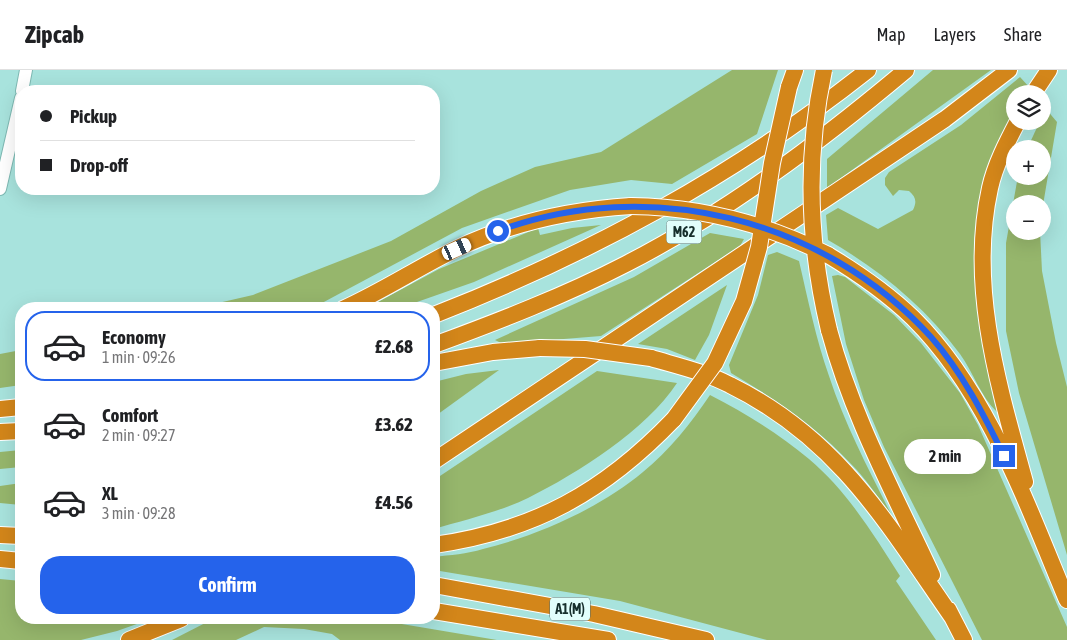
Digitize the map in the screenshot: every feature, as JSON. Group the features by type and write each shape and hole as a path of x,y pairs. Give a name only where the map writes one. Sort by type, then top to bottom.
{"highway":[{"path":"440,544 489,535 558,509 590,491 621,470 674,420 715,363 744,301 759,247 774,154 795,70"},
{"path":"824,70 812,144 810,198 816,269 829,330 842,373 869,441 964,640"},
{"name":"M62","path":"440,313 541,271 636,224 756,152 811,114 868,70"},
{"name":"M62","path":"440,343 556,298 626,264 680,234 768,178 855,113 906,70"},
{"path":"440,457 945,119 1009,70"},
{"path":"1039,85 1049,70"},
{"path":"1013,130 990,186 985,222 984,293 995,369 1036,523"},
{"path":"357,302 457,249 512,226 571,212 630,206 682,209 732,218 781,233 828,255 858,274 894,301 932,339 949,360 996,439 1036,523 1067,600"},
{"path":"440,362 493,352 540,348 600,350 651,358 690,369 730,384 775,410 810,437 846,470 861,488 952,617"},
{"path":"0,409 15,408"},
{"path":"0,432 15,431"},
{"path":"0,535 15,536"},
{"path":"0,559 15,560"},
{"name":"A1(M)","path":"440,586 594,614 706,640"},
{"name":"A1(M)","path":"440,612 608,640"},
{"path":"129,640 169,624"}],"street":[{"path":"23,85 26,70"},
{"path":"0,189 15,124"}],"green space":[{"path":"732,70 778,70 757,134 672,184 631,180 570,190 462,228 324,302 222,302 253,295 391,241 481,191 535,167 601,152"},
{"path":"933,70 991,70 827,188 827,159"},
{"path":"1020,77 1027,85 1010,85"},
{"path":"1006,88 1006,130 1010,130 982,212 1000,410 997,412 986,399 965,361 932,320 900,290 866,264 828,240 826,215 838,208 878,229 913,210 915,200 913,195 909,191 899,190 893,196 885,185 885,178 889,172 961,125"},
{"path":"1051,115 1057,122 1051,158 1051,140 1031,140 1036,130 1051,130"},
{"path":"1016,185 1046,185 1045,195 1015,195"},
{"path":"601,225 474,282 417,302 378,302 439,269 538,228 540,235 572,228"},
{"path":"710,233 744,239 740,246 601,336 503,344 495,340 634,277"},
{"path":"1007,240 1040,240 1042,271 1067,387 1067,555 1019,393 1006,331"},
{"path":"777,252 799,261 816,334 835,394 858,447 892,516 868,483 825,438 764,393 731,373 729,365 758,295 768,255"},
{"path":"832,276 845,277 894,315 921,343 960,393 978,425 1067,627 1067,640 982,640 884,447 864,400 846,344"},
{"path":"727,285 709,335 695,360 667,349 638,344"},
{"path":"15,351 15,386 0,388 0,354"},
{"path":"499,370 440,413 440,380 466,374"},
{"path":"597,371 677,383 648,417 610,449 568,476 517,503 440,527 440,476"},
{"path":"710,395 774,433 809,459 836,485 859,514 900,576 896,581 936,640 767,640 620,601 440,571 440,556 471,552 525,537 588,509 643,472 671,446"},
{"path":"15,451 15,468 0,469 0,452"},
{"path":"15,484 15,504 0,503 0,486"},
{"path":"0,579 15,580 15,624 137,624 81,640 0,640"},
{"path":"203,624 402,624 497,640 340,640 332,634 304,629 264,627 236,640 172,640"}],"route":[{"path":"498,231 541,218 571,212 630,206 656,207 694,210 732,218 781,233 805,243 862,276 914,319 949,360 964,382 1004,456"}]}
